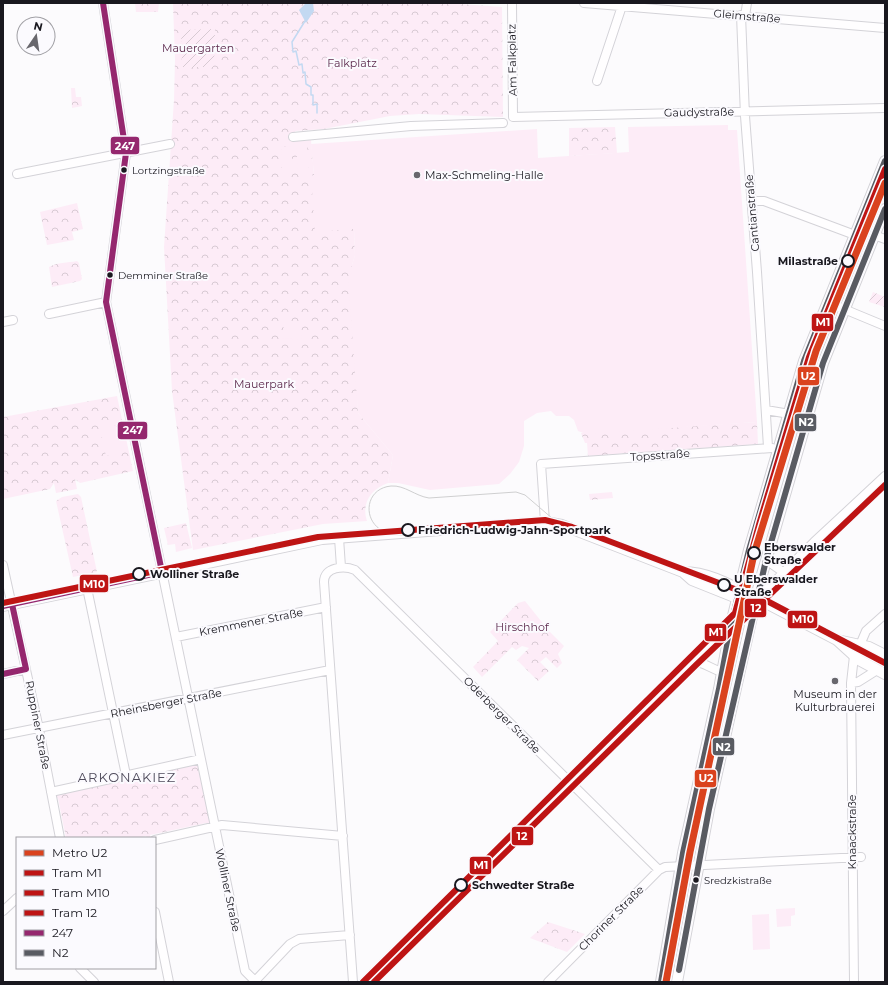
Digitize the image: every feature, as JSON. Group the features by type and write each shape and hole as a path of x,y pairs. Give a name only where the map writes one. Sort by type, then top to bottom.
{"main road":[{"path":"661,982 681,865 738,593 788,413 806,356 885,162"},
{"path":"677,982 709,809 766,560 826,353 885,209"},
{"path":"8,605 274,548 339,538 545,522 562,525 683,572 692,580 738,593 781,610 837,640 854,656 881,672"},
{"path":"837,640 860,645 885,655"},
{"path":"722,672 740,675"}],"street":[{"name":"Wolliner Straße","path":"103,3 126,153 106,302 188,698 215,819 215,827 245,971 254,981"},
{"name":"Am Falkplatz","path":"512,3 513,117"},
{"name":"Gleimstraße","path":"584,3 623,5 885,28"},
{"name":"Cantianstraße","path":"747,3 743,16 745,111 768,447"},
{"path":"597,81 623,5"},
{"name":"Gaudystraße","path":"513,117 885,108"},
{"path":"293,137 410,126 503,123"},
{"path":"17,174 170,144"},
{"path":"751,202 764,201 855,235"},
{"path":"874,235 885,239"},
{"path":"49,314 106,302"},
{"path":"827,302 885,326"},
{"path":"3,322 13,320"},
{"path":"766,410 807,417"},
{"name":"Topsstraße","path":"545,522 541,464 768,447 778,450"},
{"path":"756,600 783,572 885,476"},
{"path":"339,538 341,567 329,571 324,578 353,982"},
{"path":"766,560 783,572"},
{"name":"Ruppiner Straße","path":"3,565 8,605 26,669 60,837"},
{"name":"Oderberger Straße","path":"341,567 355,570 659,870"},
{"path":"87,588 126,775"},
{"name":"Kremmener Straße","path":"176,638 326,607"},
{"path":"860,645 866,631 885,614"},
{"path":"364,982 731,621"},
{"name":"Knaackstraße","path":"854,656 852,683 854,982"},
{"path":"689,662 703,662 714,670 722,672"},
{"path":"3,674 26,669"},
{"name":"Rheinsberger Straße","path":"3,735 330,670"},
{"path":"852,683 881,672"},
{"path":"51,792 201,759"},
{"path":"156,840 222,825 342,836"},
{"path":"659,870 665,867 681,865 852,856 861,857"},
{"name":"Choriner Straße","path":"548,982 659,870"},
{"path":"3,911 16,901"},
{"path":"156,917 170,982"},
{"path":"254,981 290,944 299,939 350,936"},
{"path":"81,969 94,982"}],"green space":[{"path":"135,3 159,3 158,12 136,12"},
{"name":"Mauerpark","path":"173,3 447,3 502,7 503,117 419,114 390,116 324,129 295,131 297,141 311,140 314,175 312,176 354,229 355,255 352,265 358,413 393,455 388,483 372,493 365,508 367,521 323,524 193,550 172,391 164,247 174,100 175,60"},
{"name":"Mauergarten","path":"215,29 214,67 182,67 181,30"},
{"path":"71,88 75,88 76,97 81,97 82,106 72,108"},
{"path":"728,125 728,130 737,130 757,422 586,434 578,431 574,420 569,416 556,416 551,411 537,413 524,421 524,446 519,462 510,474 499,484 430,490 398,483 388,483 393,455 358,413 348,278 352,273 352,265 355,255 354,229 315,232 311,176 314,175 311,144 537,129 538,158 629,152 628,127"},
{"path":"615,127 617,153 569,156 569,128"},
{"path":"307,145 309,171 298,171 296,146"},
{"path":"291,146 293,172 282,172 281,147"},
{"path":"77,203 83,229 72,232 74,240 47,245 40,212"},
{"path":"77,261 79,263 82,279 80,281 52,287 49,267 59,263"},
{"path":"873,292 885,297 885,307 869,302"},
{"path":"284,324 301,325 302,340 282,338"},
{"path":"117,396 133,471 80,483 75,479 77,489 56,493 54,483 50,489 3,499 3,417"},
{"path":"757,422 758,444 588,456 587,443 585,443 581,433"},
{"path":"116,425 122,453 106,456 100,428"},
{"path":"612,492 613,498 590,500 589,494"},
{"path":"78,494 81,497 97,572 73,577 56,501 62,497"},
{"path":"186,523 192,548 176,552 175,544 168,545 164,528"},
{"name":"Hirschhof","path":"525,601 549,631 564,646 558,654 562,663 557,668 546,657 540,662 549,671 538,681 517,660 529,648 522,646 516,650 512,647 482,677 473,667 498,641 490,632 518,603"},
{"path":"198,763 202,767 198,768 209,816 213,823 207,827 206,823 150,835 151,837 66,837 58,798 55,799 55,794"},
{"path":"693,875 674,982 664,982 683,876"},
{"path":"795,908 795,915 791,916 791,926 777,927 776,909"},
{"path":"769,914 770,949 753,950 752,915"},
{"path":"548,922 585,934 567,952 530,938"}],"water":[{"path":"306,3 313,3 314,11 306,23 299,10"}],"waterway":[{"path":"305,21 292,42 293,52 296,51 299,65 302,64 303,73 305,72 306,84 311,87 313,105 317,104 317,113"}],"tram line":[{"name":"M1","path":"363,982 735,613 760,521 809,357 885,169"},
{"name":"12","path":"374,982 696,665 885,485"},
{"path":"403,535 389,534 379,529 372,521 369,512 370,503 373,495 381,489 396,486 429,498 516,492 525,495 553,519 572,527"},
{"name":"M10","path":"3,603 318,537 545,520 572,527 769,602 885,663"}],"metro line":[{"name":"U2","path":"666,982 690,852 754,554 816,351 885,183"}],"transit line":[{"name":"247","path":"103,3 126,153 106,302 162,572"},
{"name":"N2","path":"661,982 683,853 719,689 731,624 749,550 804,361 885,161"},
{"name":"N2","path":"679,970 709,809 766,560 823,363 885,209"},
{"name":"247","path":"3,606 162,572"},
{"name":"247","path":"3,674 26,669 12,604"}],"place":[{"name":"Lortzingstraße","path":"124,170"},
{"name":"Max-Schmeling-Halle","path":"417,175"},
{"name":"Milastraße","path":"848,261"},
{"name":"Demminer Straße","path":"110,275"},
{"name":"Friedrich-Ludwig-Jahn-Sportpark","path":"408,530"},
{"name":"Eberswalder Straße","path":"754,553"},
{"name":"Wolliner Straße","path":"139,574"},
{"name":"U Eberswalder Straße","path":"724,585"},
{"name":"Museum in der Kulturbrauerei","path":"835,681"},
{"name":"Sredzkistraße","path":"696,880"},
{"name":"Schwedter Straße","path":"461,885"}],"district":[{"name":"ARKONAKIEZ","path":"127,777"}],"park label":[{"name":"Falkplatz","path":"352,63"}]}
